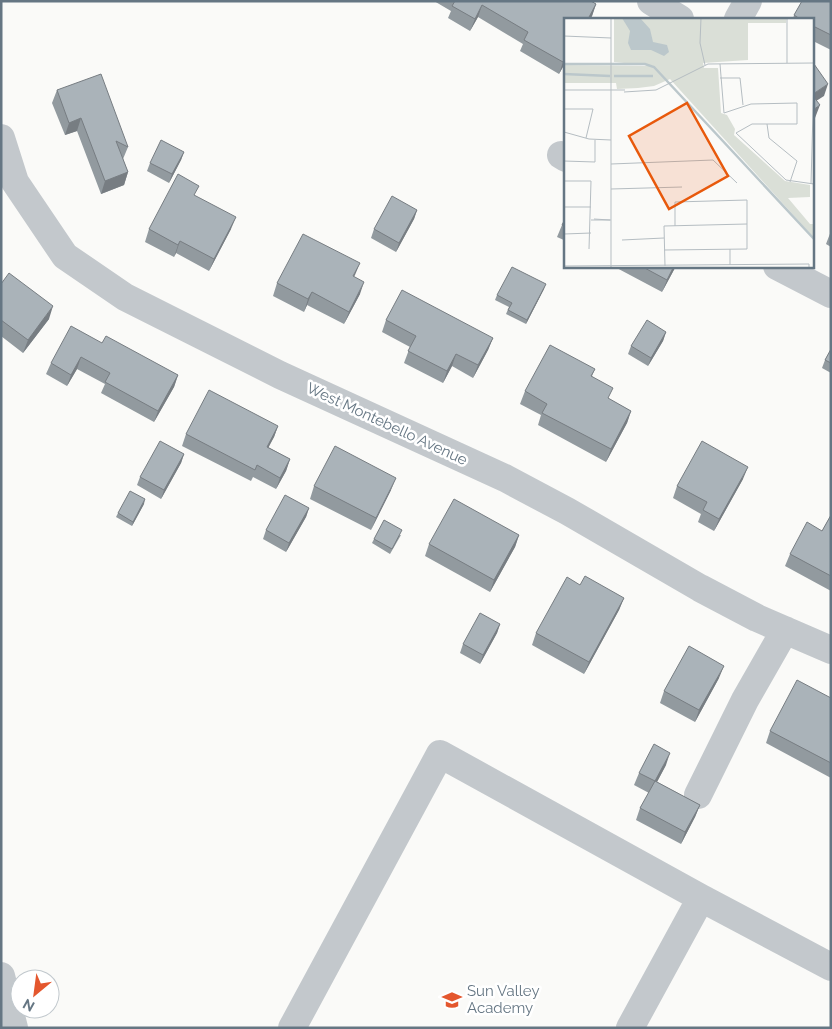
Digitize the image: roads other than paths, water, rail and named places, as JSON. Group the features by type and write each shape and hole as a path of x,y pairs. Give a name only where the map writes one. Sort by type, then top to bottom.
{"street":[{"path":"652,1 678,18"},
{"path":"739,18 748,1"},
{"name":"West Montebello Avenue","path":"1,138 15,182 65,256 125,298 280,375 505,478 584,520 700,588 757,618 831,650"},
{"path":"781,268 831,294"},
{"path":"698,795 745,700 785,630"},
{"path":"292,1028 440,754 701,898 831,967"},
{"path":"630,1028 701,898"},
{"path":"1,976 14,1028"}],"place":[{"name":"Sun Valley Academy","path":"452,1000"}]}
